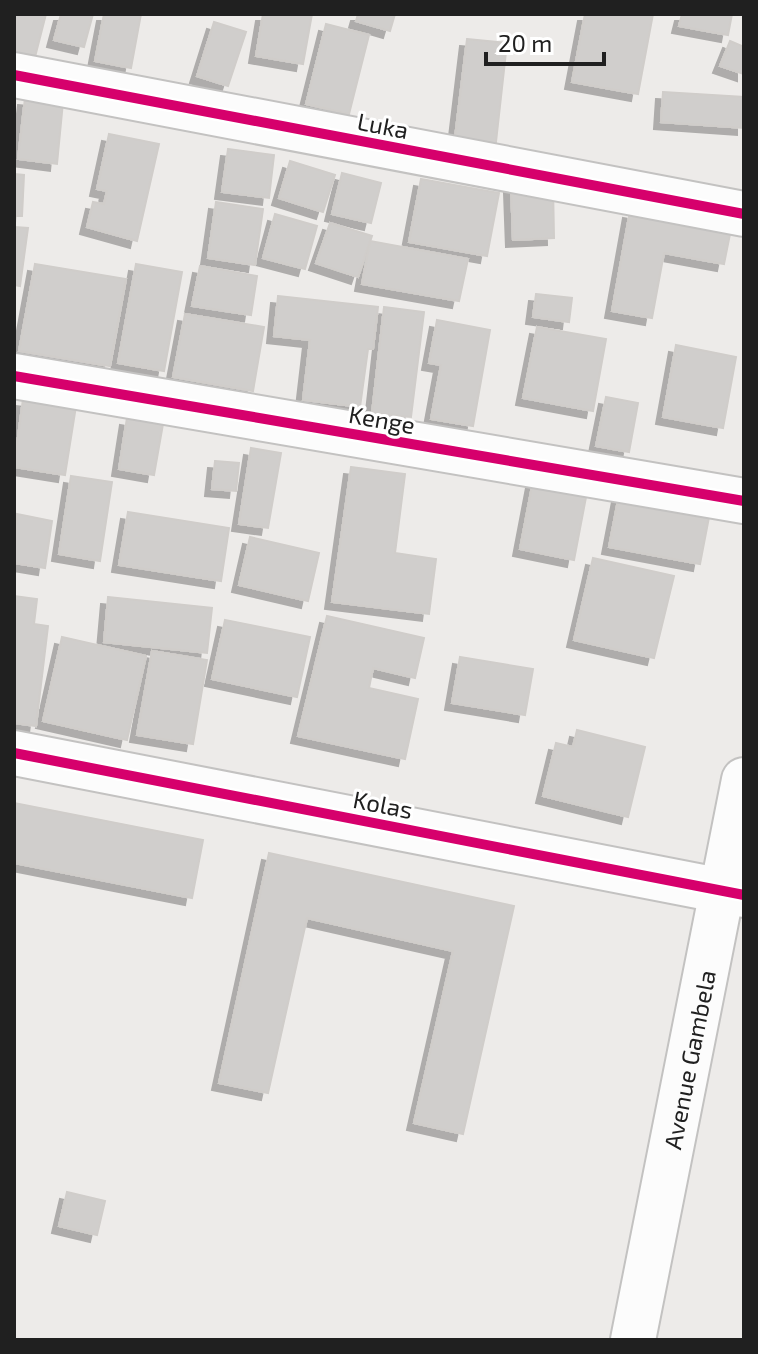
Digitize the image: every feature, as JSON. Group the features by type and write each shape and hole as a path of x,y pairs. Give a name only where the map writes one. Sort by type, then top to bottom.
{"street":[{"name":"Luka","path":"14,75 744,214"},
{"name":"Kenge","path":"14,376 744,501"},
{"name":"Kolas","path":"14,753 733,893"},
{"name":"Avenue Gambela","path":"633,1340 733,893 744,780"}],"building":[{"path":"14,14 46,14 35,57 14,52"},
{"path":"61,14 93,14 84,47 54,40"},
{"path":"104,14 141,14 131,68 95,61"},
{"path":"263,14 312,14 303,64 256,56"},
{"path":"358,14 395,14 390,31 356,21"},
{"path":"585,14 653,14 638,94 572,82"},
{"path":"682,14 732,14 728,35 679,26"},
{"path":"214,22 246,32 228,86 197,76"},
{"path":"326,24 369,35 349,114 306,104"},
{"path":"467,39 507,43 495,151 454,146"},
{"path":"730,41 744,47 744,74 720,66"},
{"path":"663,92 744,97 744,128 661,122"},
{"path":"25,98 63,102 57,164 18,159"},
{"path":"109,134 159,144 137,241 87,227 93,202 104,204 107,191 97,189"},
{"path":"228,149 274,155 269,198 222,192"},
{"path":"290,161 335,175 323,212 279,198"},
{"path":"342,173 381,183 371,223 332,214"},
{"path":"14,174 24,175 22,216 14,216"},
{"path":"421,179 499,193 487,256 409,242"},
{"path":"553,185 554,238 513,240 511,186"},
{"path":"216,202 263,209 255,265 208,258"},
{"path":"630,211 731,229 724,264 664,253 652,318 612,311"},
{"path":"275,214 317,226 305,269 263,258"},
{"path":"330,223 372,236 358,277 316,263"},
{"path":"14,227 28,228 20,286 14,285"},
{"path":"370,241 468,259 459,301 362,284"},
{"path":"35,264 126,279 110,366 19,351"},
{"path":"136,264 182,272 164,371 118,363"},
{"path":"200,266 257,276 251,315 192,306"},
{"path":"536,294 572,298 569,322 533,317"},
{"path":"278,296 378,307 373,349 368,349 360,407 303,400 310,340 274,336"},
{"path":"384,307 424,312 411,417 372,413"},
{"path":"185,314 264,327 253,391 173,377"},
{"path":"437,320 490,330 473,426 431,419 441,365 429,363"},
{"path":"537,327 606,339 593,411 523,398"},
{"path":"676,345 736,357 723,428 663,417"},
{"path":"606,397 638,403 629,452 596,446"},
{"path":"23,399 76,406 65,475 14,467"},
{"path":"127,418 163,424 154,475 119,469"},
{"path":"251,448 281,453 268,528 239,524"},
{"path":"215,461 239,463 236,491 212,489"},
{"path":"351,467 405,474 395,553 436,559 429,614 332,602"},
{"path":"71,476 112,482 100,561 59,554"},
{"path":"533,481 587,492 574,560 520,549"},
{"path":"619,495 710,512 700,564 609,547"},
{"path":"128,512 229,528 221,581 119,565"},
{"path":"17,514 52,521 45,568 14,563"},
{"path":"250,537 319,553 308,601 239,585"},
{"path":"593,558 674,576 654,658 574,640"},
{"path":"14,596 37,599 34,624 48,626 36,726 14,723"},
{"path":"108,597 212,608 207,653 104,642"},
{"path":"327,616 424,638 415,678 373,668 369,688 418,699 405,759 298,736"},
{"path":"225,620 310,637 297,697 212,679"},
{"path":"62,637 146,656 127,740 43,721"},
{"path":"152,651 207,660 193,744 137,735"},
{"path":"460,657 533,669 525,715 452,703"},
{"path":"577,730 645,747 628,817 543,796 556,743 573,747"},
{"path":"14,803 203,840 192,898 14,863"},
{"path":"269,853 514,906 463,1134 414,1123 453,951 307,918 268,1093 219,1083"},
{"path":"67,1192 105,1201 97,1235 59,1226"}],"cycle path":[{"path":"14,75 744,214"},
{"path":"14,376 744,501"},
{"path":"14,753 744,895"}]}
